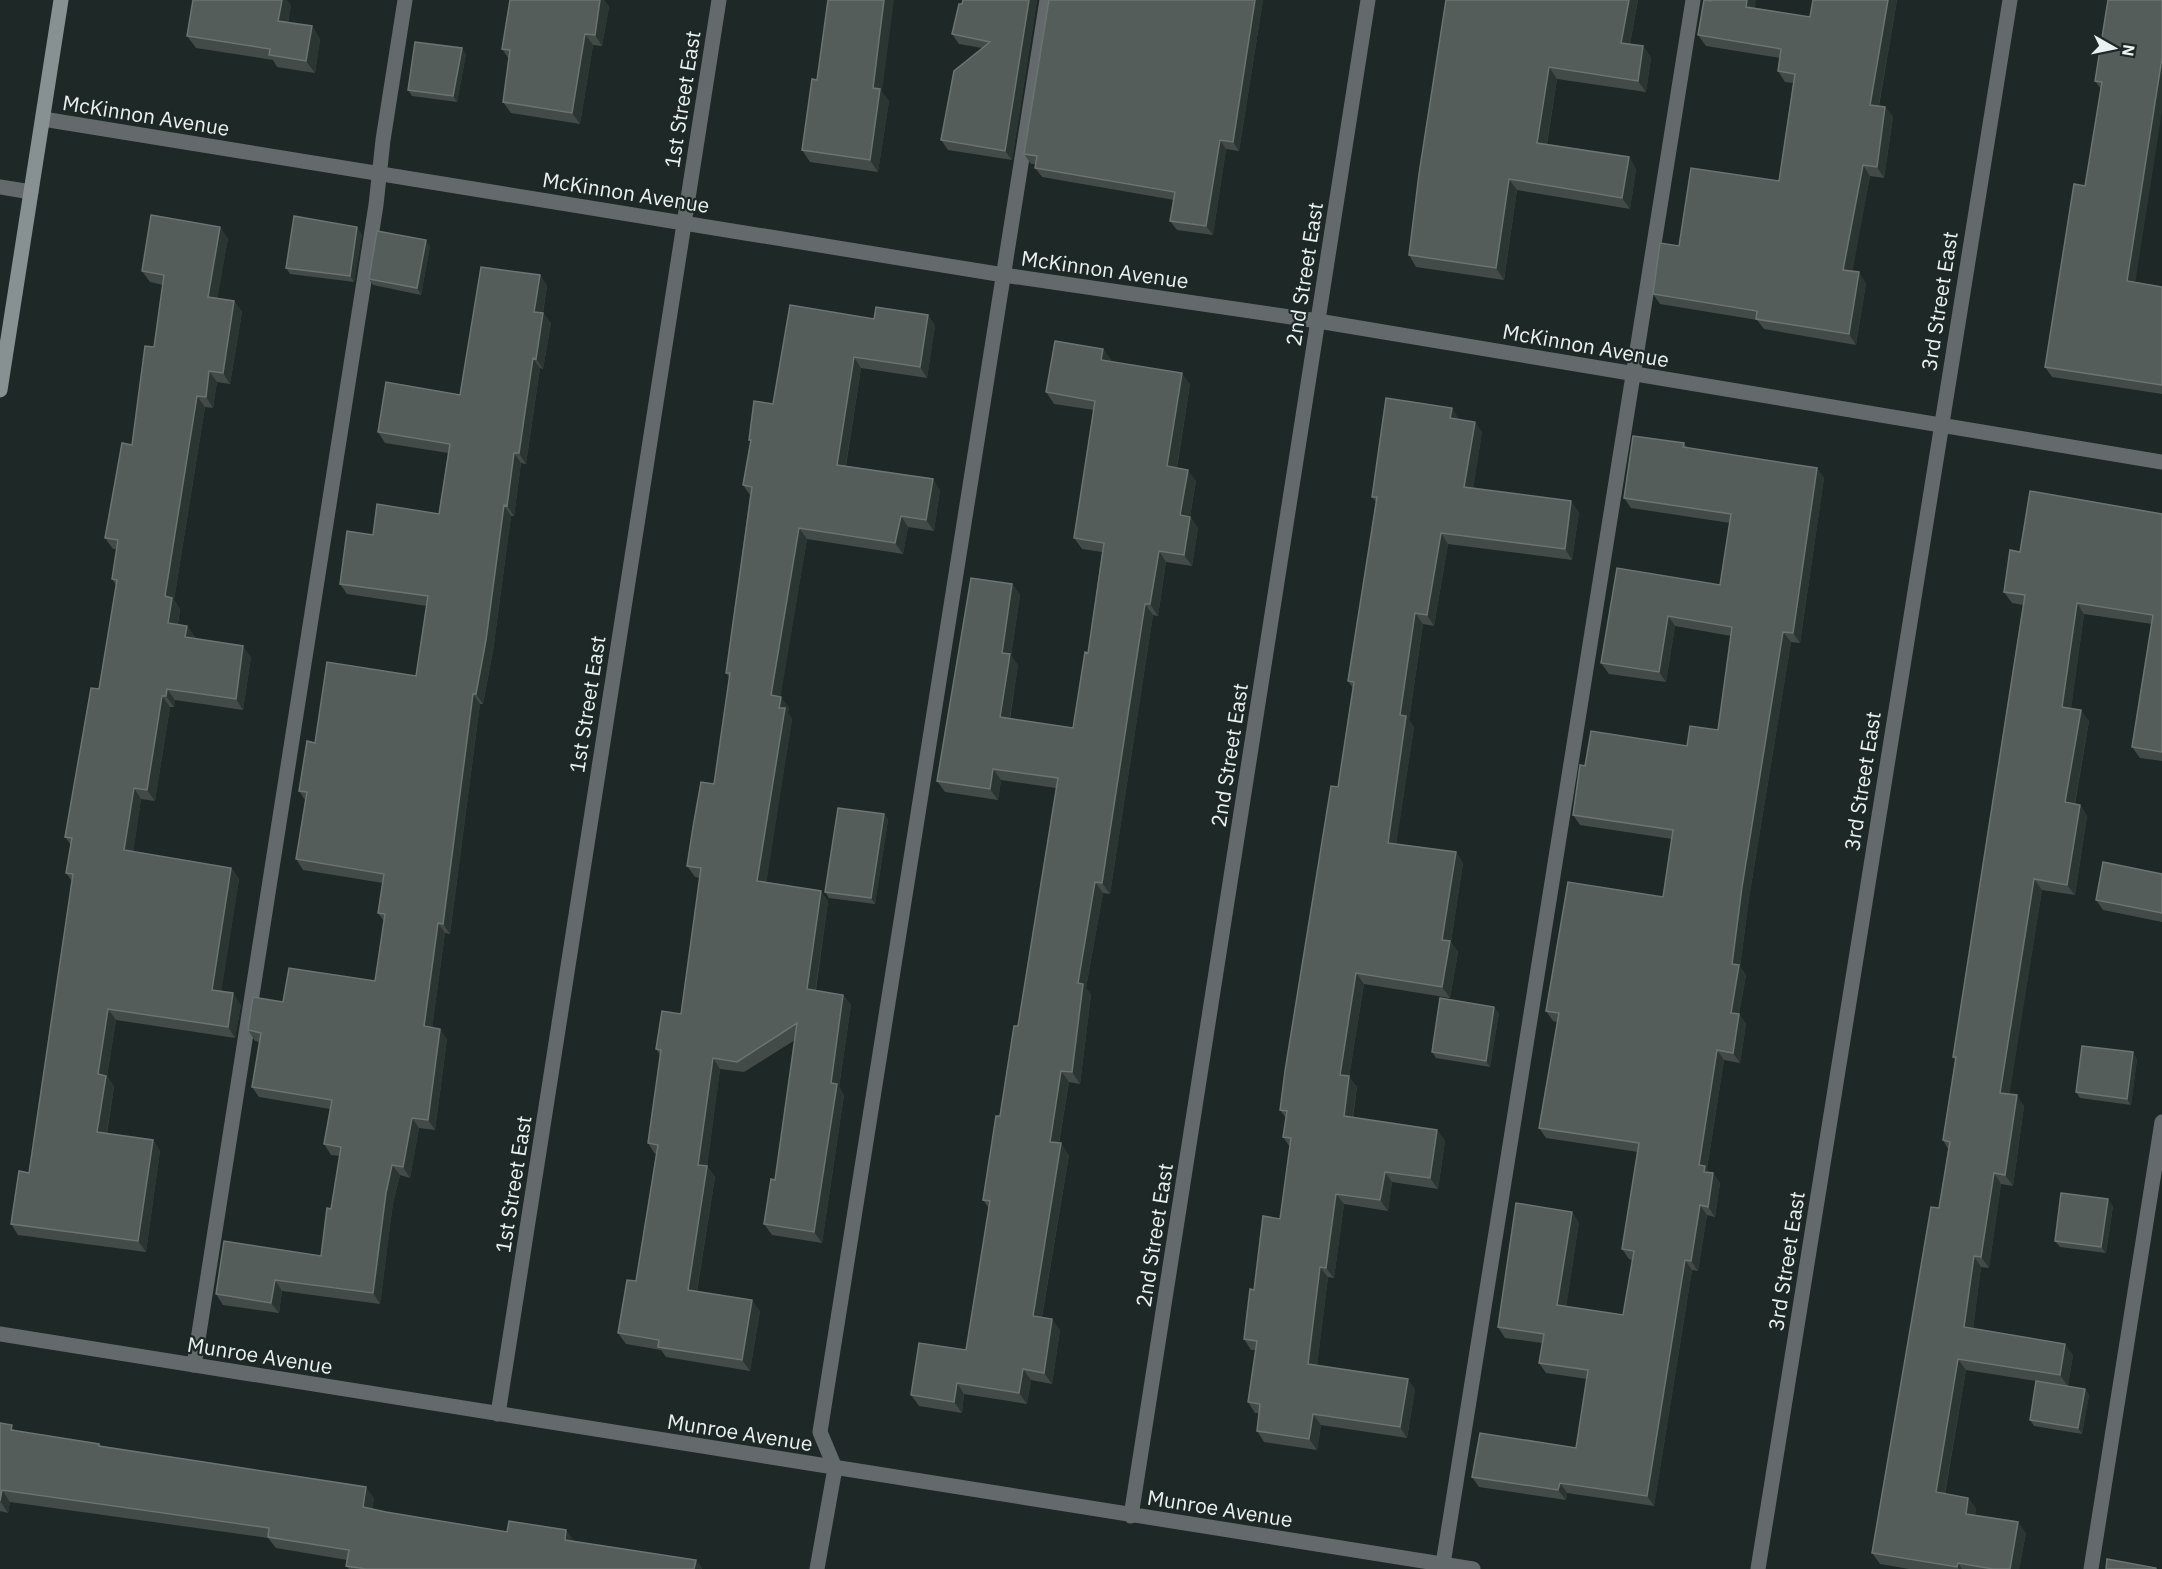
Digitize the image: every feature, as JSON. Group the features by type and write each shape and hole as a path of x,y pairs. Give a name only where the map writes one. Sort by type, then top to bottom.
{"main road":[{"path":"0,390 61,0"}],"street":[{"path":"195,1365 405,0"},
{"name":"1st Street East","path":"498,1414 719,0"},
{"path":"818,1569 835,1468 820,1432 1047,0"},
{"name":"2nd Street East","path":"1131,1516 1368,0"},
{"path":"1443,1564 1693,0"},
{"name":"3rd Street East","path":"1758,1569 1940,424 2010,0"},
{"name":"McKinnon Avenue","path":"43,119 1004,275 1318,321 2162,462"},
{"path":"0,187 31,192"},
{"path":"2091,1569 2162,1122"},
{"name":"Munroe Avenue","path":"0,1334 1473,1569"}],"building":[{"path":"193,0 282,0 278,21 312,26 306,61 269,55 270,49 187,36"},
{"path":"510,0 600,0 595,35 585,34 572,113 503,102 510,50 502,49"},
{"path":"828,0 884,0 873,88 880,89 870,160 802,150 812,79 817,80"},
{"path":"963,0 1029,0 1005,151 941,140 954,71 990,42 952,34 959,4 962,4"},
{"path":"1049,0 1255,0 1233,142 1220,140 1206,226 1170,221 1175,192 1035,168 1037,156 1024,154"},
{"path":"1446,0 1629,0 1621,43 1643,46 1638,81 1549,67 1537,143 1629,157 1622,198 1509,179 1496,268 1409,255"},
{"path":"1704,0 1747,0 1746,7 1810,17 1813,0 1888,0 1870,105 1885,107 1877,167 1863,165 1843,270 1859,272 1849,334 1756,319 1757,311 1653,294 1660,243 1679,246 1691,168 1779,181 1795,74 1778,71 1781,49 1698,35"},
{"path":"2108,0 2162,0 2162,58 2127,281 2162,287 2162,385 2045,367 2074,184 2085,186 2102,82 2095,81"},
{"path":"415,42 462,48 453,96 408,90"},
{"path":"151,215 220,227 208,297 234,301 223,373 209,371 206,397 197,396 165,596 172,598 168,623 187,626 185,637 243,646 236,699 167,689 166,696 162,696 147,790 134,788 124,850 231,868 212,990 233,993 228,1027 108,1009 98,1074 106,1076 97,1132 153,1140 138,1241 11,1224 19,1171 29,1173 73,874 66,873 72,838 65,837 91,688 99,689 117,580 112,579 118,540 105,538 122,443 132,445 145,346 154,347 164,275 142,271"},
{"path":"294,216 357,227 350,276 286,268"},
{"path":"377,231 426,240 417,288 369,279"},
{"path":"481,267 540,275 534,312 543,313 536,359 533,358 519,453 514,453 507,506 504,505 486,640 476,694 473,694 443,924 438,923 424,1026 440,1029 428,1120 412,1118 403,1167 392,1165 386,1193 373,1293 275,1280 271,1303 216,1294 224,1241 321,1256 327,1208 331,1209 341,1147 324,1144 332,1100 252,1087 261,1033 248,1030 253,997 283,1002 289,968 375,981 385,914 378,913 384,874 296,859 307,792 299,791 307,741 315,743 327,662 416,676 428,596 340,584 347,531 373,535 377,504 439,514 450,444 378,432 386,382 460,395"},
{"path":"790,305 874,319 876,307 928,315 920,367 854,357 837,465 933,479 926,520 901,516 895,543 799,528 771,695 781,697 779,708 785,708 757,881 821,891 807,989 843,995 831,1083 837,1084 814,1232 764,1224 771,1179 775,1180 797,1023 737,1062 713,1058 698,1165 707,1166 688,1290 752,1300 742,1360 658,1347 659,1340 618,1333 627,1280 636,1281 658,1145 648,1143 661,1050 656,1049 662,1011 681,1014 701,868 687,866 701,782 714,784 730,673 726,673 752,487 743,485 751,440 749,440 754,401 773,404"},
{"path":"1055,341 1103,349 1101,360 1182,373 1167,466 1188,470 1180,515 1190,517 1184,555 1159,551 1150,604 1145,604 1102,883 1095,882 1078,983 1083,984 1072,1072 1061,1071 1050,1142 1061,1143 1033,1316 1052,1319 1044,1373 1023,1369 1019,1393 957,1383 954,1402 911,1395 919,1343 966,1350 990,1201 983,1200 996,1116 1000,1116 1014,1026 1018,1026 1058,778 993,769 990,789 937,781 971,578 1012,584 1002,653 1010,654 1000,717 1073,728 1085,652 1088,653 1104,543 1074,538 1095,401 1046,392"},
{"path":"1386,398 1452,408 1450,418 1475,422 1464,487 1571,501 1565,549 1441,533 1427,615 1415,613 1400,715 1406,716 1388,843 1456,852 1442,940 1450,941 1442,987 1356,973 1340,1075 1349,1076 1344,1116 1437,1130 1430,1178 1385,1172 1380,1200 1336,1194 1326,1268 1320,1267 1308,1364 1408,1379 1400,1427 1313,1414 1309,1439 1257,1431 1260,1404 1248,1402 1257,1341 1244,1339 1250,1289 1254,1290 1263,1216 1280,1219 1291,1138 1283,1137 1287,1111 1280,1110 1285,1071 1331,786 1338,787 1354,682 1348,681 1377,497 1372,497"},
{"path":"1633,436 1684,443 1683,447 1817,468 1793,633 1783,632 1742,887 1732,964 1739,965 1731,1013 1739,1014 1733,1053 1717,1050 1699,1165 1705,1166 1704,1172 1713,1173 1708,1207 1700,1205 1691,1261 1685,1260 1647,1496 1560,1483 1558,1490 1472,1477 1480,1433 1576,1448 1588,1370 1539,1363 1544,1334 1498,1327 1516,1203 1572,1212 1557,1305 1623,1315 1634,1251 1622,1249 1639,1143 1539,1128 1559,1013 1546,1011 1568,882 1663,897 1673,830 1573,815 1580,765 1585,766 1591,731 1687,746 1690,726 1718,730 1732,627 1668,616 1659,672 1601,663 1617,568 1720,585 1731,514 1624,498"},
{"path":"2030,491 2162,514 2162,752 2132,747 2153,615 2077,603 2062,707 2081,710 2065,802 2080,805 2067,885 2034,879 2000,1093 2017,1095 2005,1175 1994,1173 1981,1257 1974,1256 1964,1327 2065,1344 2060,1375 1958,1359 1936,1492 1968,1498 1966,1514 2018,1522 2010,1569 1993,1569 1958,1563 1957,1567 1872,1553 1931,1207 1939,1208 1950,1142 1943,1140 1956,1057 1953,1057 2025,595 2004,592 2010,550 2020,552"},
{"path":"838,808 884,814 871,898 825,892"},
{"path":"2103,862 2162,874 2162,913 2096,900"},
{"path":"1440,998 1494,1007 1486,1061 1432,1052"},
{"path":"2082,1046 2133,1052 2127,1099 2076,1092"},
{"path":"2061,1193 2108,1199 2101,1247 2055,1241"},
{"path":"2036,1381 2085,1389 2078,1428 2030,1420"},
{"path":"0,1423 12,1425 11,1430 99,1444 99,1446 366,1487 363,1507 386,1512 507,1532 509,1521 566,1530 565,1540 696,1560 694,1569 366,1569 346,1566 349,1550 268,1537 269,1528 2,1490 0,1501"},
{"path":"2107,1559 2156,1568 2156,1569 2106,1569"}]}
